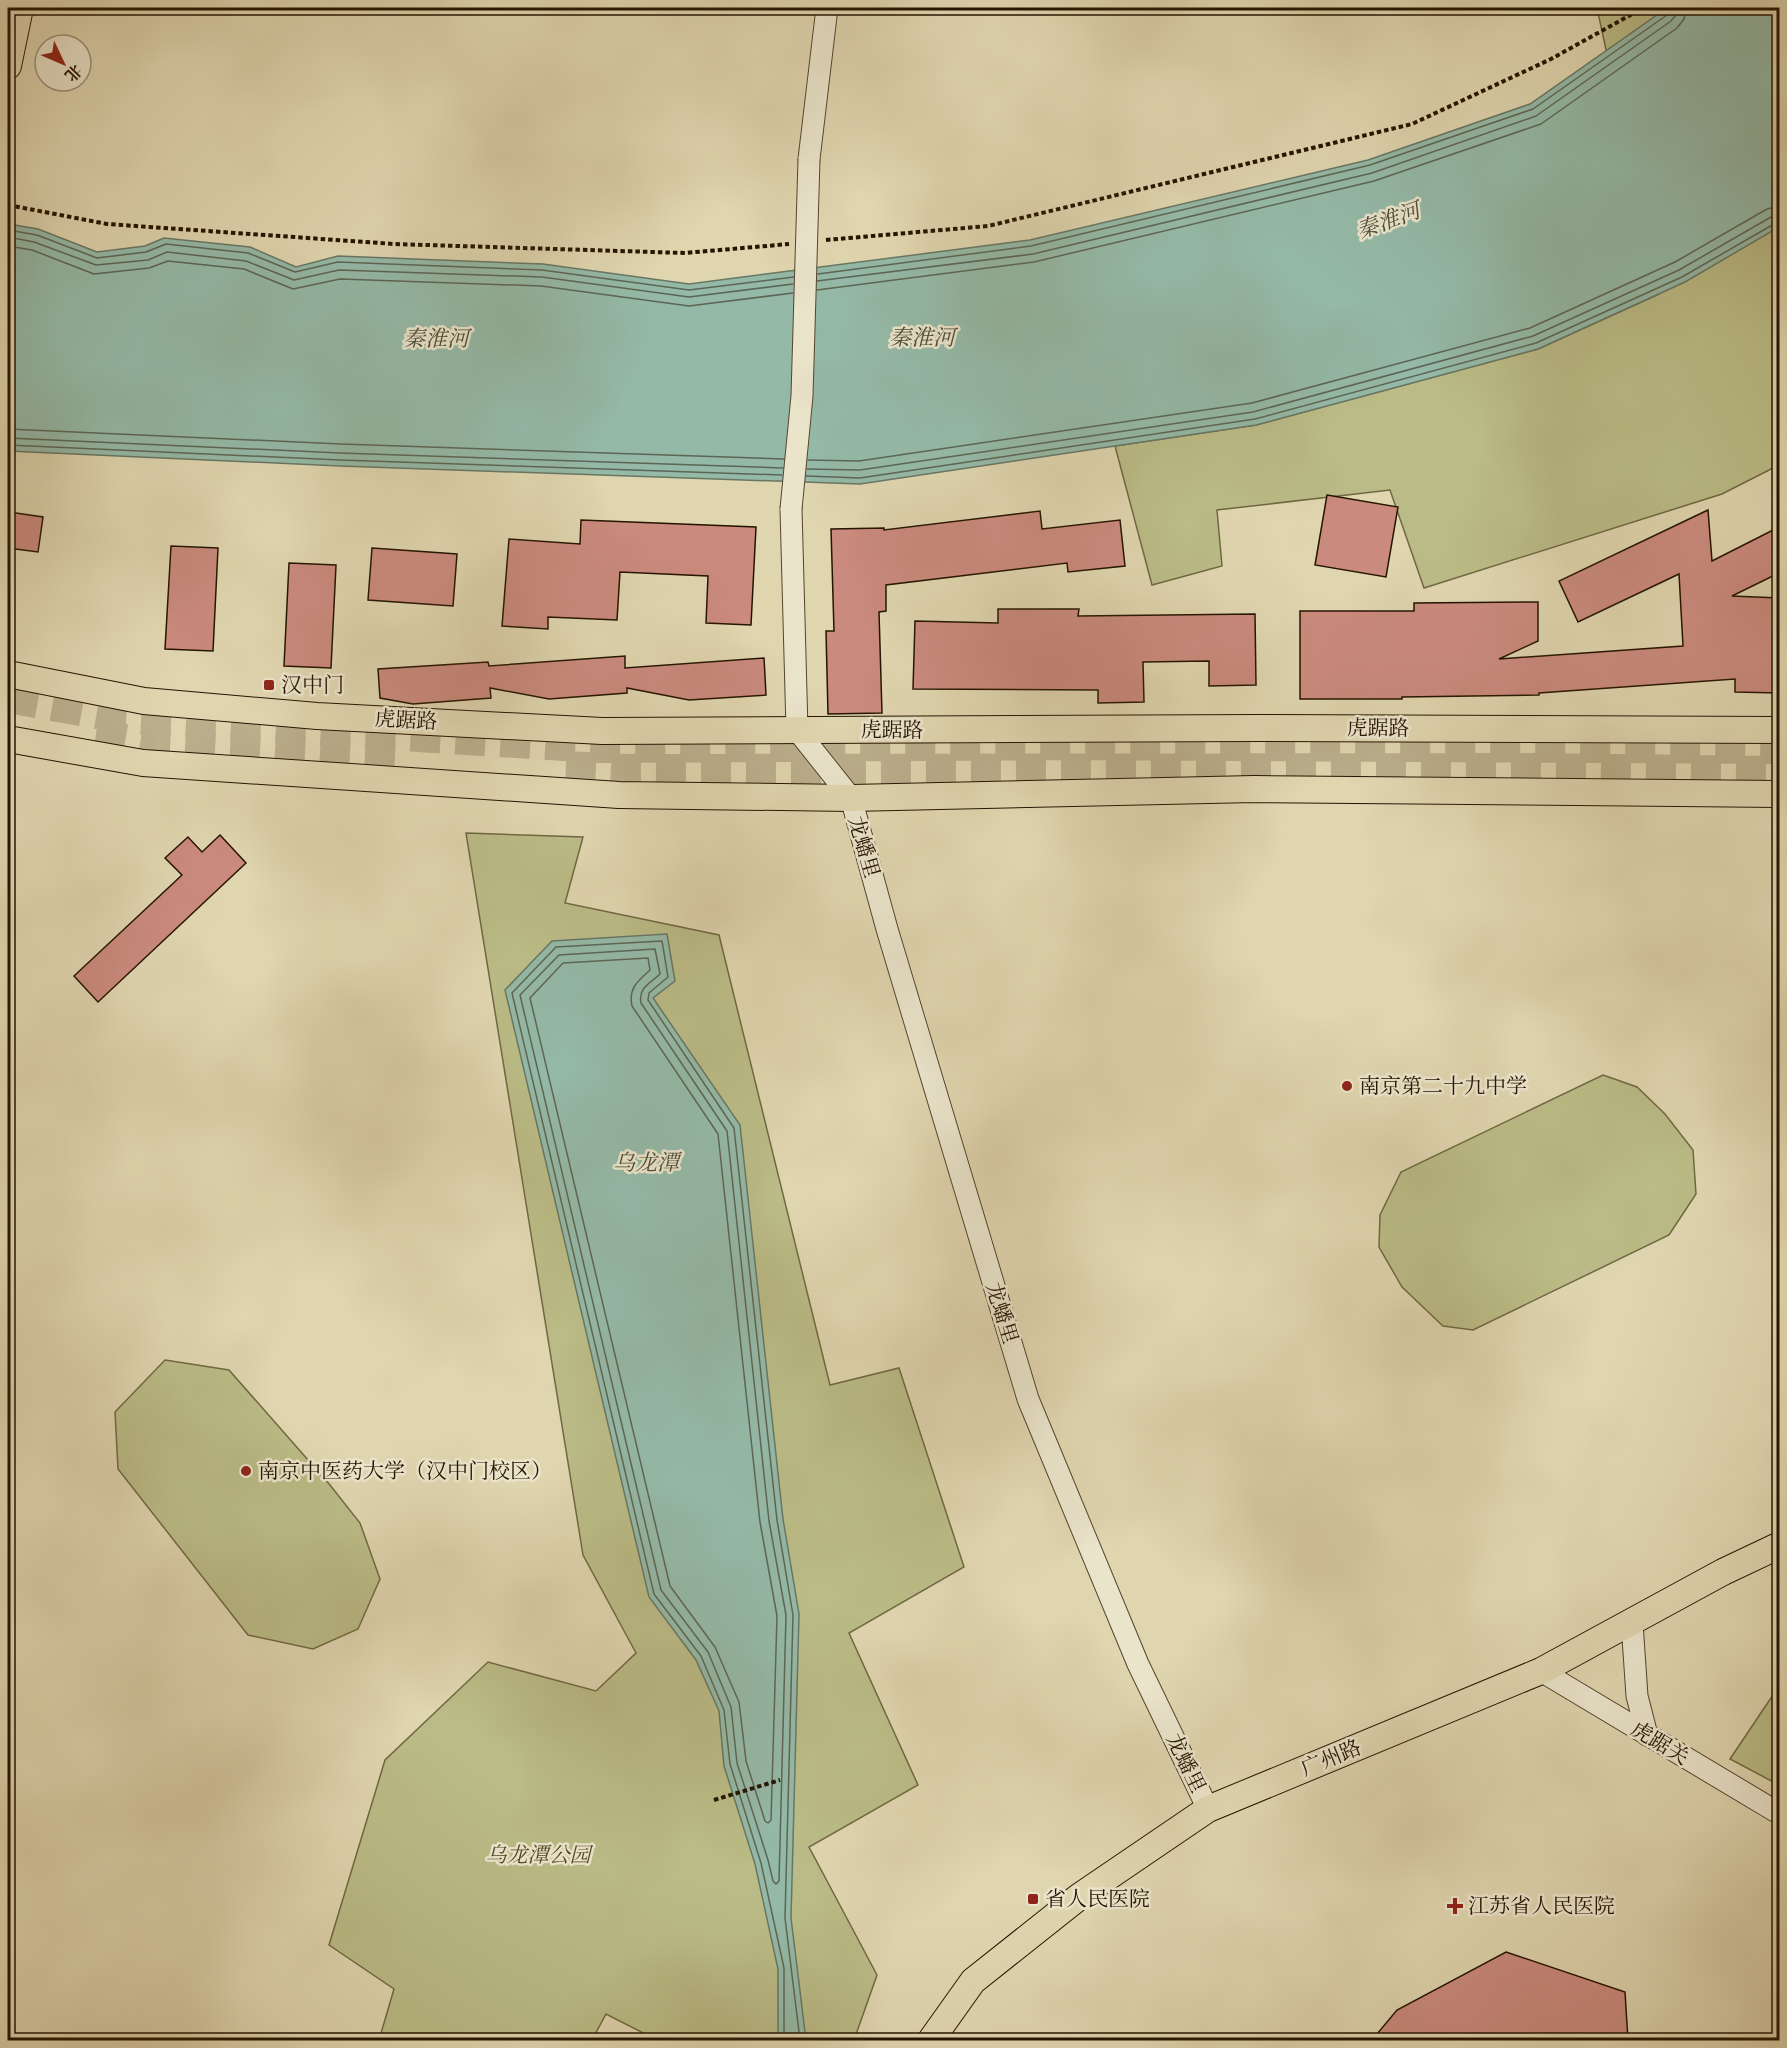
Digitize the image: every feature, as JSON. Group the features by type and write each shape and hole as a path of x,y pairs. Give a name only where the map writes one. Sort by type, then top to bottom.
{"main road":[{"path":"10,57 20,8"},
{"name":"虎踞路","path":"8,674 144,701 317,716 602,731 1269,728 1779,730"},
{"path":"8,739 143,764 620,795 850,798 1254,789 1779,794"},
{"name":"广州路","path":"931,2040 973,1981 1080,1896 1208,1809 1541,1671 1723,1572 1779,1545"}],"street":[{"path":"827,8 809,159 802,396 791,509 797,730 850,798"},
{"name":"龙蟠里","path":"850,798 1028,1399 1138,1664 1208,1809"},
{"path":"1632,1623 1637,1696 1647,1735"},
{"name":"虎踞关","path":"1541,1671 1779,1814"}],"path":[{"path":"825,240 988,225 1412,124 1551,59 1643,8"},
{"path":"8,205 107,224 394,244 685,253 790,243"},
{"path":"714,1800 780,1780"}],"green space":[{"path":"1597,8 1779,8 1779,465 1722,494 1424,588 1390,490 1217,510 1222,566 1152,585 1115,446 1256,425 1538,349 1659,294"},
{"name":"乌龙潭公园","path":"466,833 583,837 565,903 719,935 830,1385 899,1368 964,1567 849,1633 918,1785 809,1847 877,1975 854,2040 657,2040 606,2014 592,2040 379,2040 394,1989 329,1945 385,1760 488,1662 596,1691 636,1653 583,1555"},
{"path":"1603,1075 1637,1087 1665,1114 1693,1150 1696,1194 1669,1235 1473,1330 1443,1326 1402,1287 1379,1247 1380,1215 1401,1172"},
{"path":"165,1360 229,1370 330,1485 360,1523 380,1579 358,1629 313,1649 248,1635 118,1469 115,1412"},
{"path":"1779,1686 1779,1785 1730,1759"}],"water":[{"name":"秦淮河","path":"1667,8 1779,8 1779,227 1685,282 1538,349 1256,425 860,484 340,466 8,451 8,224 38,229 97,252 145,246 164,238 250,247 296,267 338,256 543,264 689,284 1030,240 1368,160 1530,104"},
{"name":"乌龙潭","path":"667,934 675,981 653,998 740,1125 783,1519 799,1614 791,1918 806,2040 778,2040 778,1969 755,1864 724,1766 719,1711 696,1660 649,1597 505,990 552,941"}],"building":[{"path":"1327,495 1398,507 1386,577 1315,565"},
{"path":"1708,510 1712,561 1779,527 1779,573 1732,596 1779,598 1779,693 1735,692 1735,679 1539,693 1539,695 1300,699 1300,611 1414,611 1414,603 1538,602 1538,641 1499,659 1683,646 1679,574 1578,622 1559,581"},
{"path":"1040,511 1042,529 1120,520 1125,566 1068,572 1067,563 886,585 886,611 879,612 882,713 828,714 826,631 834,631 831,529 884,528 884,530"},
{"path":"9,512 43,517 38,552 8,548"},
{"path":"581,520 756,527 751,625 706,623 708,576 620,572 617,620 548,617 548,629 502,626 509,539 580,544"},
{"path":"171,546 218,548 213,651 165,649"},
{"path":"372,548 457,554 453,606 368,600"},
{"path":"289,563 336,565 331,668 284,666"},
{"path":"998,609 1079,609 1078,616 1255,614 1256,685 1209,686 1209,661 1143,662 1144,702 1098,703 1098,690 913,689 915,621 998,623"},
{"path":"625,656 625,668 764,658 766,695 689,700 627,688 627,693 549,699 490,688 491,698 413,704 380,698 378,669 488,662 489,666"},
{"path":"220,835 246,863 98,1002 74,976 182,875 165,858 188,837 202,852"},
{"path":"1506,1952 1625,1992 1628,2040 1372,2040 1397,2010"}],"tunnel":[{"path":"8,698 124,719 596,748 1075,745 1780,749"},
{"path":"96,734 143,742 407,757"},
{"path":"566,766 625,769 1540,768 1780,771"}],"place":[{"name":"汉中门","path":"269,685"},
{"name":"南京第二十九中学","path":"1347,1086"},
{"name":"南京中医药大学（汉中门校区）","path":"246,1471"},
{"name":"省人民医院","path":"1033,1899"},
{"name":"江苏省人民医院","path":"1455,1906"}]}
